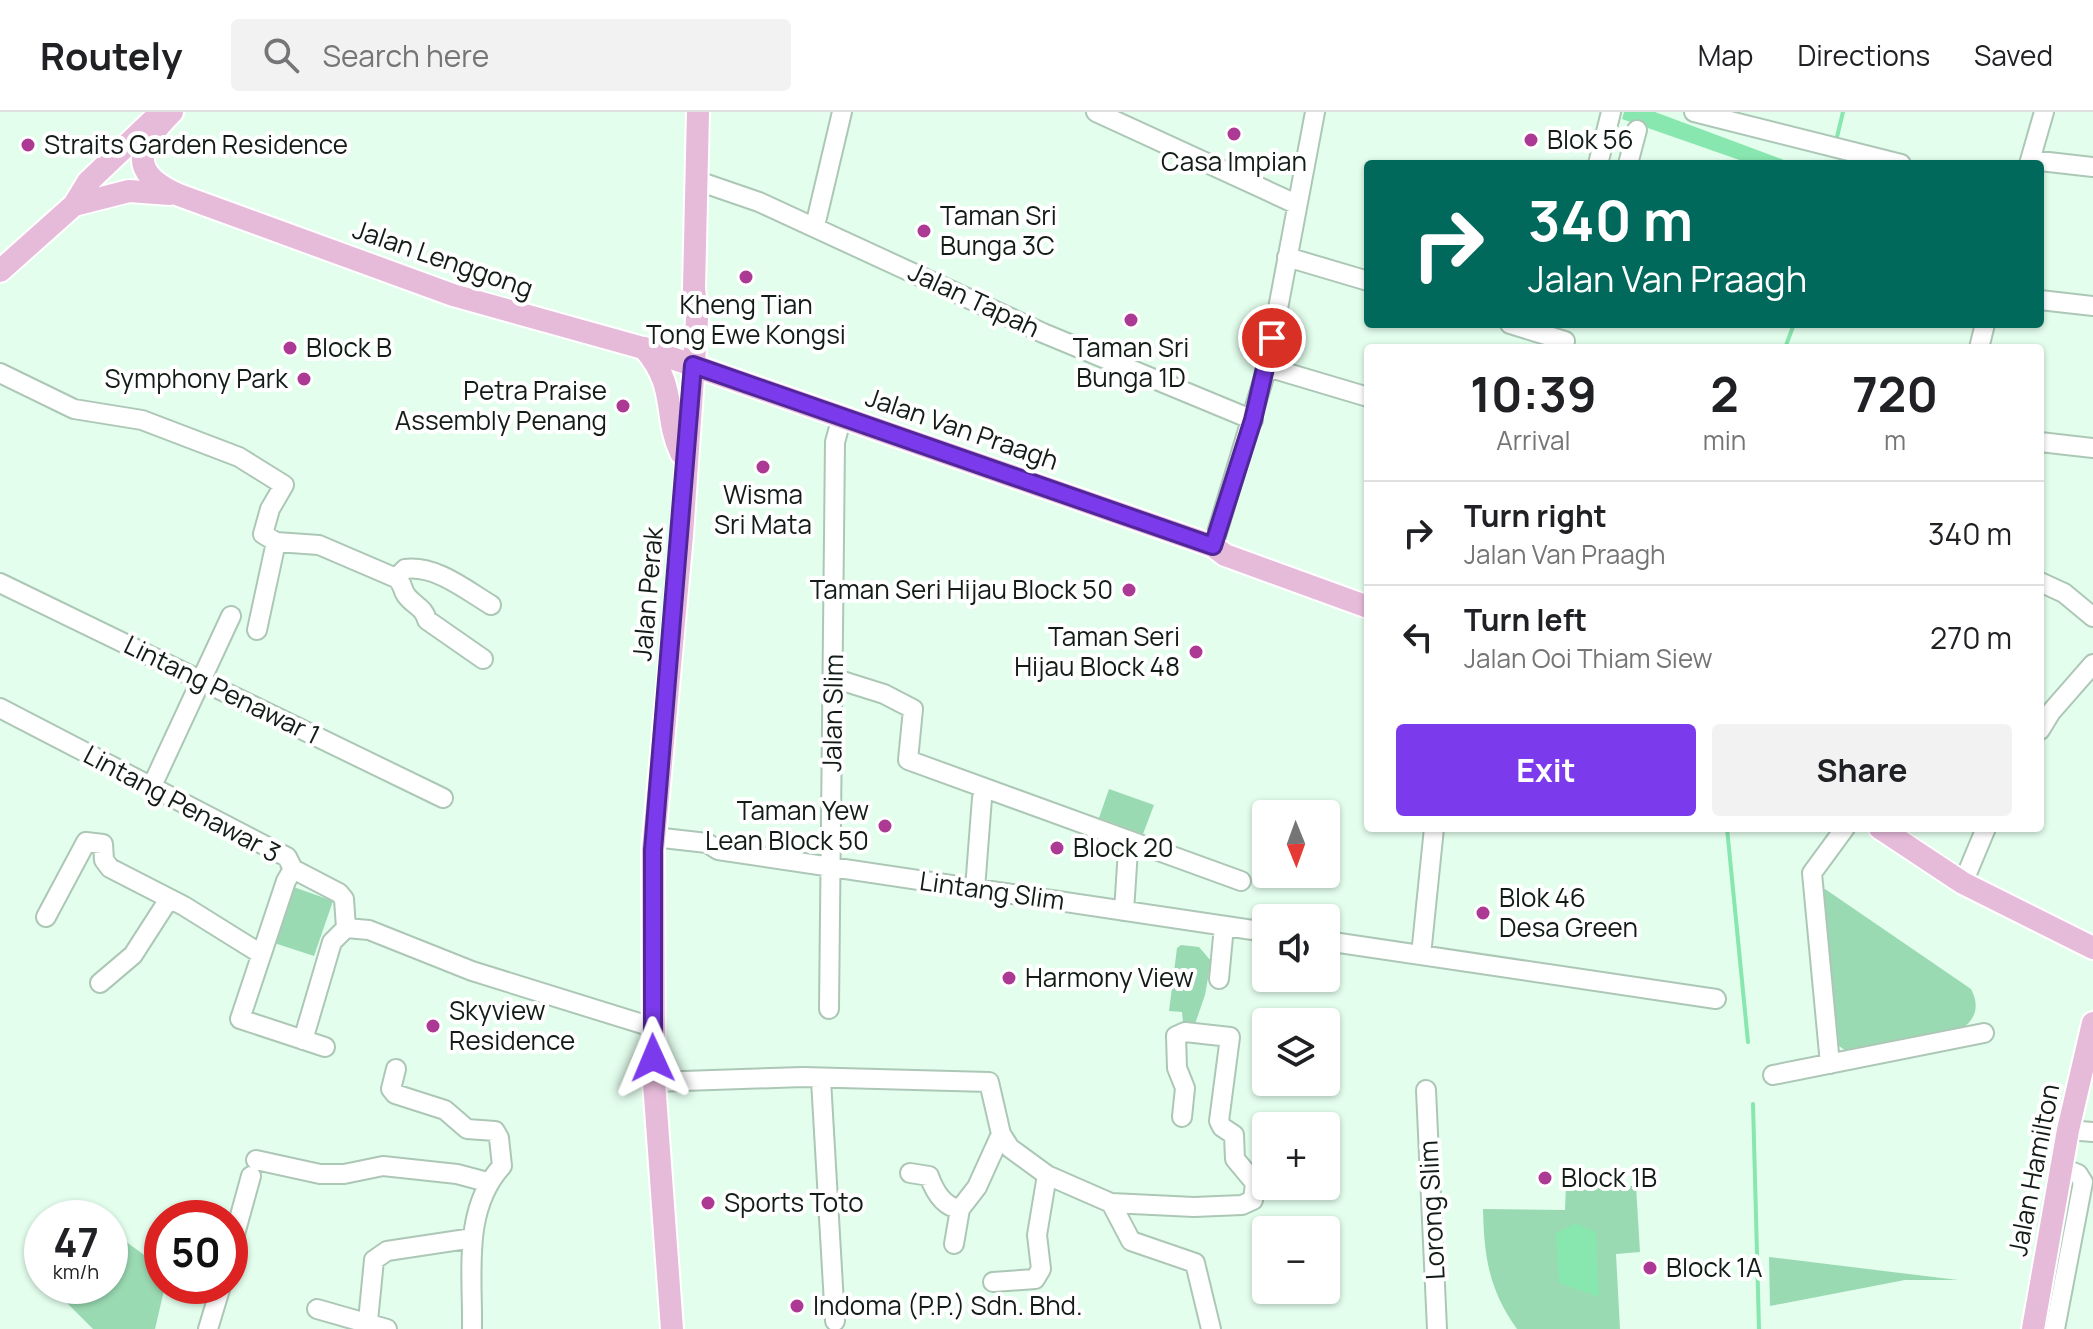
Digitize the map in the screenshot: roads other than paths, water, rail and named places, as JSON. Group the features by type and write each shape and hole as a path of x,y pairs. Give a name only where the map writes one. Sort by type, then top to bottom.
{"main road":[{"path":"0,271 74,205 88,182 161,112"},
{"name":"Jalan Lenggong","path":"172,112 146,138 143,159 157,185 453,295 688,363"},
{"name":"Jalan Perak","path":"672,1329 654,1082 653,843 687,465 698,112"},
{"name":"Jalan Lenggong","path":"74,205 129,191 179,195"},
{"path":"643,348 657,363 666,383 678,446 687,465"},
{"name":"Jalan Van Praagh","path":"688,363 1213,546 1225,555 1364,606"},
{"name":"Jalan Van Praagh","path":"1213,546 1228,545 1364,595"},
{"path":"1886,832 1963,883 2093,948"},
{"name":"Jalan Hamilton","path":"2033,1329 2068,1130 2093,1023"}],"street":[{"path":"815,226 842,112"},
{"path":"1096,112 1296,204"},
{"path":"1213,546 1267,367 1315,112"},
{"path":"1694,112 1885,160"},
{"path":"2031,160 2044,112"},
{"path":"1599,160 1611,115"},
{"path":"1629,160 1637,130"},
{"path":"2044,163 2093,167"},
{"name":"Jalan Tapah","path":"695,180 720,186 815,226 1043,333 1253,420"},
{"path":"1287,257 1364,280"},
{"path":"2044,300 2093,306"},
{"path":"1523,328 1565,341"},
{"path":"1267,367 1364,396"},
{"path":"0,373 74,409 142,420 239,457 284,485 270,509 263,534 276,542 319,545 396,578 402,583 405,594 424,610 427,620 483,659"},
{"name":"Jalan Slim","path":"829,1009 835,442 842,417"},
{"path":"2044,442 2093,448"},
{"path":"257,630 276,542"},
{"path":"396,578 405,569 420,569 449,580 491,605"},
{"name":"Lintang Penawar 1","path":"0,583 443,798"},
{"path":"2044,584 2064,593 2093,617"},
{"path":"151,788 231,616"},
{"path":"2044,723 2093,664"},
{"path":"833,678 909,705 914,716 908,760 1241,881"},
{"name":"Lintang Penawar 3","path":"0,708 287,857 293,869 339,893 344,899 346,928"},
{"path":"975,889 982,798"},
{"path":"1421,955 1434,832"},
{"path":"1830,1064 1812,873 1842,832"},
{"path":"1963,883 1984,832"},
{"path":"46,917 86,842 94,840 106,848 106,864 261,954"},
{"name":"Lintang Slim","path":"653,843 707,843 718,850 1252,930"},
{"path":"1124,911 1128,850"},
{"path":"293,869 240,1019 325,1047"},
{"path":"100,983 133,955 169,899"},
{"path":"1219,979 1224,926"},
{"path":"303,1040 332,942 346,928 369,930 472,971 652,1027"},
{"path":"1340,943 1716,999"},
{"path":"654,1082 803,1077 821,1080 989,1082 1001,1134 1020,1157 1047,1175 1111,1203 1194,1207 1242,1205 1253,1200 1255,1183 1235,1159 1234,1135 1219,1121 1230,1037 1185,1032 1176,1036 1177,1068 1185,1088 1182,1117"},
{"path":"1773,1075 1984,1033"},
{"path":"396,1069 391,1089 395,1094 445,1110 467,1129 498,1134 502,1166 487,1182 478,1201 473,1238 472,1329"},
{"path":"821,1080 835,1321"},
{"name":"Lorong Slim","path":"1426,1090 1437,1329"},
{"path":"2068,1130 2093,1132"},
{"path":"954,1244 960,1209 977,1187 1001,1134"},
{"path":"244,1200 253,1168 344,1174 383,1166 457,1174 487,1182"},
{"path":"2055,1329 2083,1182 2078,1174 2062,1168"},
{"path":"910,1173 929,1176 939,1197 953,1208 960,1209"},
{"path":"993,1282 1035,1279 1041,1269 1037,1235 1047,1175"},
{"path":"1111,1203 1125,1237 1195,1263 1211,1329"},
{"path":"368,1321 374,1260 379,1255 387,1251 473,1238"},
{"path":"208,1329 216,1304"},
{"path":"317,1309 368,1321 387,1329"}],"waterway":[{"path":"1837,137 1843,112"},
{"path":"1786,344 1792,328"},
{"path":"1727,832 1748,1042"},
{"path":"1753,1104 1759,1329"}],"place":[{"name":"Casa Impian","path":"1234,134"},
{"name":"Blok 56","path":"1531,140"},
{"name":"Straits Garden Residence","path":"28,145"},
{"name":"Taman Sri Bunga 3C","path":"924,231"},
{"name":"Kheng Tian Tong Ewe Kongsi","path":"746,277"},
{"name":"Taman Sri Bunga 1D","path":"1131,320"},
{"name":"Block B","path":"290,348"},
{"name":"Symphony Park","path":"304,379"},
{"name":"Petra Praise Assembly Penang","path":"623,406"},
{"name":"Wisma Sri Mata","path":"763,467"},
{"name":"Taman Seri Hijau Block 50","path":"1129,590"},
{"name":"Taman Seri Hijau Block 48","path":"1196,652"},
{"name":"Taman Yew Lean Block 50","path":"885,826"},
{"name":"Block 20","path":"1057,848"},
{"name":"Blok 46 Desa Green","path":"1483,913"},
{"name":"Harmony View","path":"1009,978"},
{"name":"Skyview Residence","path":"433,1026"},
{"name":"Block 1B","path":"1545,1178"},
{"name":"Sports Toto","path":"708,1203"},
{"name":"Block 1A","path":"1650,1268"},
{"name":"Indoma (P.P.) Sdn. Bhd.","path":"797,1306"}]}
